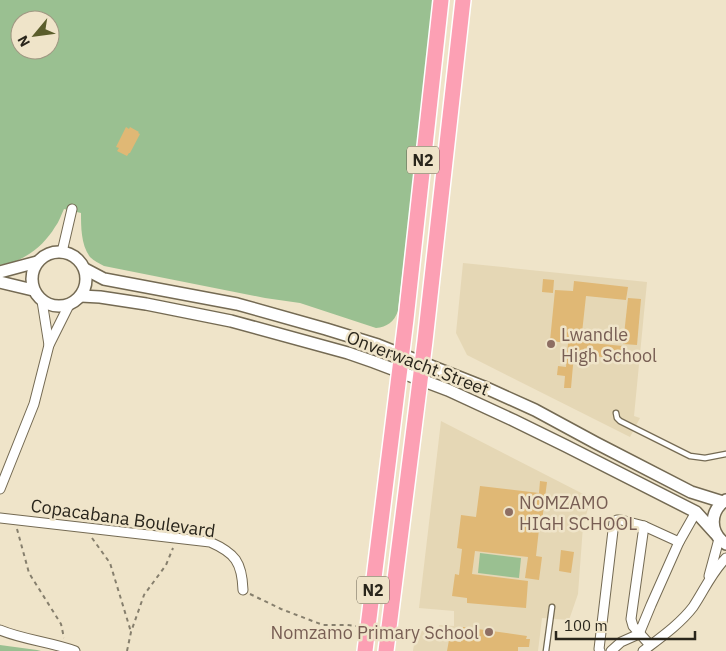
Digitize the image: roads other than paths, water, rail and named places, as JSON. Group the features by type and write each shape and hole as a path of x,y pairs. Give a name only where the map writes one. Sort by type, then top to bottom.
{"highway":[{"name":"N2","path":"365,651 441,0"},
{"name":"N2","path":"386,651 420,380 463,0"}],"street":[{"path":"62,252 72,210"},
{"path":"0,272 37,262 48,254 62,252 76,257 85,270 86,283 81,296 69,305 49,345 34,404 0,490"},
{"path":"37,262 31,276 33,290 42,301 55,307 69,305"},
{"name":"Onverwacht Street","path":"85,270 104,279 237,304 378,345 484,387 535,410 691,492 725,501"},
{"path":"0,282 33,290"},
{"name":"Onverwacht Street","path":"81,296 146,304 231,321 348,353 457,394 696,512 720,539"},
{"path":"42,301 49,345"},
{"path":"708,581 720,539 713,526 713,519 718,506 725,501"},
{"path":"610,651 621,642 640,634 679,542 696,512"},
{"name":"Copacabana Boulevard","path":"0,518 210,542 222,547 238,563 242,575 243,590"},
{"path":"600,651 614,522 621,520 644,526 679,542"},
{"path":"644,526 631,620 632,626 640,634 647,648 680,620 693,606 708,581 725,563"},
{"path":"0,630 19,637 66,647 75,651"}],"lane":[{"path":"616,413 620,421 690,456 713,458 726,454"},
{"path":"546,651 552,607"}],"place":[{"name":"Lwandle High School","path":"551,344"},
{"name":"NOMZAMO HIGH SCHOOL","path":"509,512"},
{"name":"Nomzamo Primary School","path":"489,632"}]}
